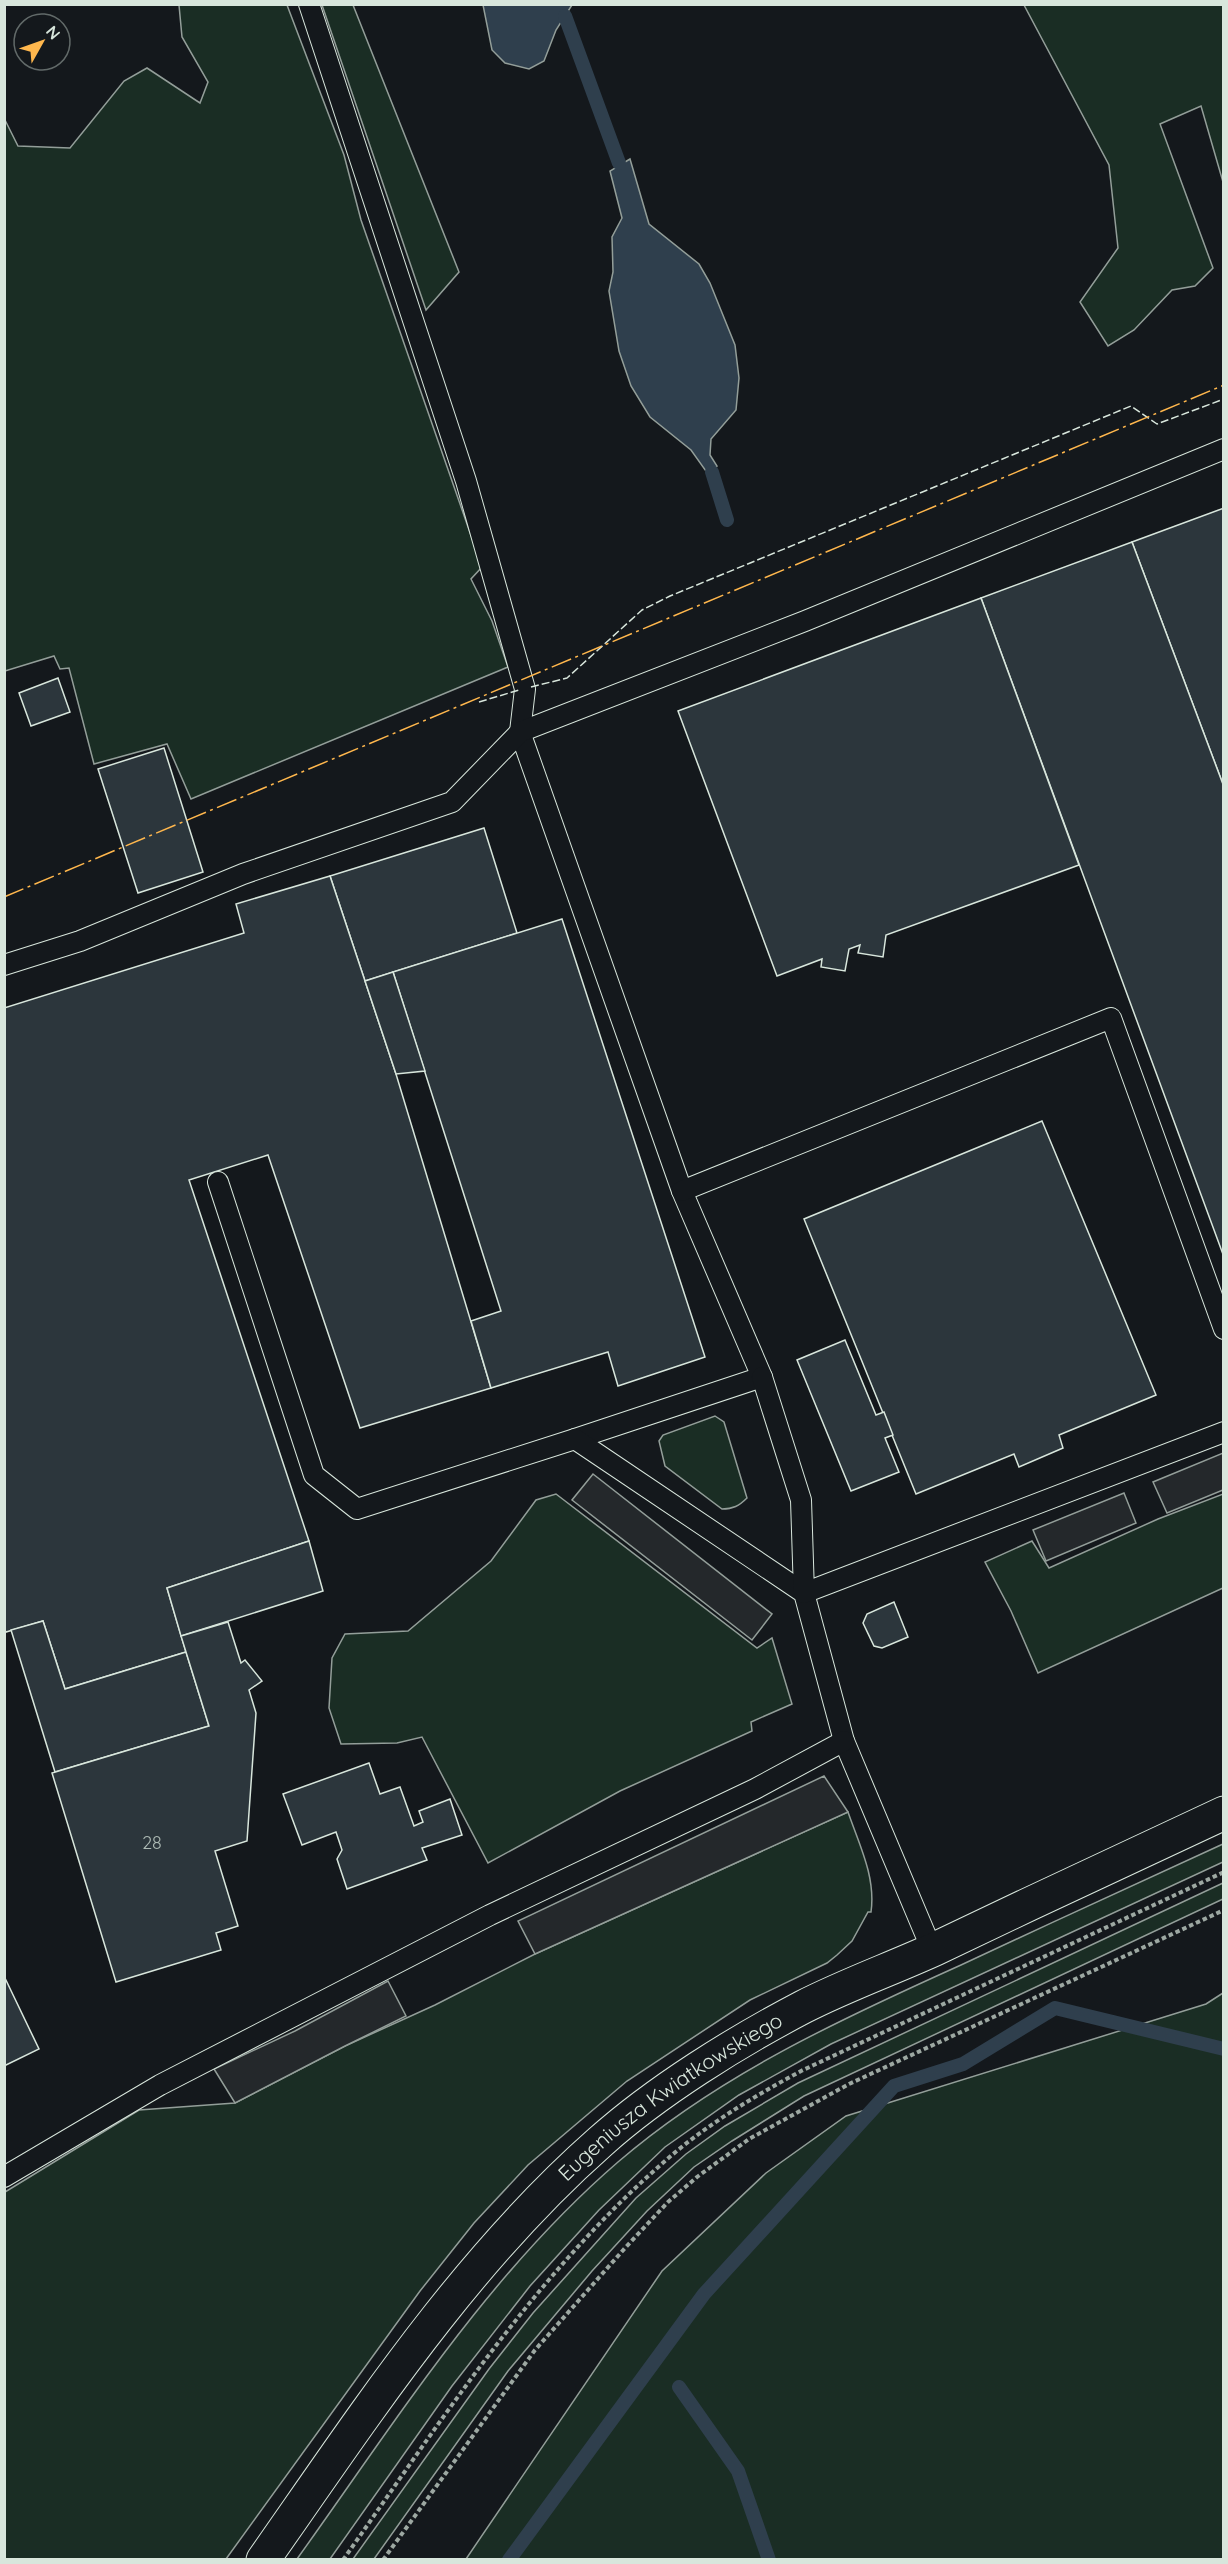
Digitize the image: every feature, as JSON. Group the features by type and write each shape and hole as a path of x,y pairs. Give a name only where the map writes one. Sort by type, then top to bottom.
{"main road":[{"name":"Eugeniusza Kwiatkowskiego","path":"263,2559 379,2396 485,2258 543,2196 600,2141 646,2104 803,2007 932,1950 1224,1813"}],"lane":[{"path":"309,4 466,481 525,689 520,732 682,1191 762,1377 801,1500 804,1593 843,1740 932,1950"},
{"path":"4,965 80,941 243,874 452,802 520,732 805,621 1224,448"},
{"path":"682,1191 1112,1018 1224,1329"},
{"path":"218,1182 314,1475 357,1509 762,1377"},
{"path":"804,1593 1224,1432"},
{"path":"575,1439 804,1593"},
{"path":"4,2177 160,2085 490,1915 755,1789 843,1740"}],"path":[{"path":"343,2559 496,2346 565,2262 632,2191 686,2143 743,2104 801,2071 1224,1872"},
{"path":"383,2559 535,2350 668,2202 697,2177 749,2139 849,2084 1224,1910"}],"green space":[{"path":"179,5 287,5 344,155 361,220 482,567 471,579 492,621 508,667 191,799 167,744 94,764 69,668 60,669 54,656 5,671 4,118 18,146 70,148 124,81 147,68 200,103 208,82 182,37"},
{"path":"322,5 353,5 459,272 426,310"},
{"path":"1024,5 1223,5 1223,182 1201,106 1160,124 1213,268 1195,286 1172,290 1134,330 1108,346 1080,302 1118,248 1109,165"},
{"path":"715,1416 724,1422 747,1498 738,1505 722,1509 665,1466 659,1441 663,1435"},
{"path":"556,1494 757,1648 772,1638 792,1704 751,1722 752,1731 620,1791 488,1863 422,1737 397,1743 341,1744 329,1708 332,1658 345,1634 408,1631 491,1561 536,1500"},
{"path":"1223,1494 1223,1588 1038,1673 1011,1611 985,1562 1032,1541 1049,1568 1158,1519"},
{"path":"848,1812 866,1861 872,1899 871,1912 868,1912 852,1941 827,1963 750,2000 627,2081 528,2165 474,2223 420,2291 226,2559 5,2560 5,2192 139,2110 235,2103 345,2046 435,2005 535,1954"},
{"path":"1223,1844 1223,1862 831,2044 739,2095 665,2147 599,2210 530,2286 452,2386 330,2559 297,2559 408,2402 485,2300 571,2206 618,2162 657,2131 697,2102 739,2076 826,2028"},
{"path":"1223,1883 1223,1899 804,2096 694,2167 647,2211 592,2271 508,2371 374,2559 353,2559 489,2369 533,2313 636,2198 686,2154 725,2126 798,2083"},
{"path":"1223,1993 1223,2559 466,2559 662,2271 766,2173 846,2116 1206,2004"}],"shaded area":[{"path":"1223,1453 1223,1490 1167,1513 1153,1482"},
{"path":"593,1474 772,1614 752,1640 572,1500"},
{"path":"1124,1493 1136,1523 1046,1561 1033,1530"},
{"path":"824,1776 848,1812 535,1954 518,1921"},
{"path":"388,1981 406,2016 235,2103 214,2069 295,2031"}],"water":[{"path":"483,4 572,5 556,30 544,61 529,69 505,63 492,50"},
{"path":"630,159 649,224 699,264 710,283 735,345 739,378 736,410 711,439 710,455 717,466 708,474 691,450 650,417 631,386 619,351 609,291 613,272 612,237 622,218 610,171"}],"building":[{"path":"1224,508 1224,787 1132,542"},
{"path":"1132,542 1224,787 1224,1257 981,598"},
{"path":"981,598 1079,865 886,935 883,957 858,953 860,945 849,949 845,971 821,967 822,959 777,976 678,711"},
{"path":"58,678 70,712 31,726 19,693"},
{"path":"164,748 203,872 138,893 98,769"},
{"path":"484,828 517,933 365,981 330,876"},
{"path":"330,876 396,1074 491,1388 360,1428 268,1155 189,1180 309,1541 167,1588 186,1652 65,1689 43,1621 6,1632 4,1628 4,1008 244,933 236,904"},
{"path":"562,919 705,1357 618,1386 608,1352 491,1388 471,1321 501,1311 393,972"},
{"path":"393,972 425,1071 396,1074 365,981"},
{"path":"1042,1121 1156,1395 1059,1435 1063,1448 1019,1467 1014,1454 916,1494 804,1219"},
{"path":"845,1340 876,1415 884,1412 893,1435 885,1438 899,1472 851,1491 797,1360"},
{"path":"309,1541 323,1591 181,1636 167,1588"},
{"path":"894,1602 908,1637 882,1648 874,1646 863,1623 867,1614"},
{"path":"43,1621 65,1689 186,1652 209,1726 55,1772 11,1630"},
{"path":"228,1622 241,1663 245,1660 262,1681 249,1690 256,1713 247,1841 215,1851 238,1926 216,1933 221,1950 116,1982 52,1773 209,1726 181,1636"},
{"path":"369,1763 380,1794 400,1787 414,1826 423,1822 419,1811 450,1799 462,1835 422,1848 427,1860 347,1889 337,1859 342,1850 336,1832 302,1845 283,1794"},
{"path":"4,1976 39,2049 4,2066"}],"waterway":[{"path":"565,16 619,163"},
{"path":"712,472 727,520"},
{"path":"509,2560 704,2294 894,2086 963,2064 1055,2008 1224,2049"},
{"path":"679,2387 738,2471 769,2560"}],"fence":[{"path":"531,687 567,678 642,610 670,596 1131,406 1157,424 1224,399"},
{"path":"479,702 519,690"}],"power":[{"path":"4,897 1224,385"}]}
